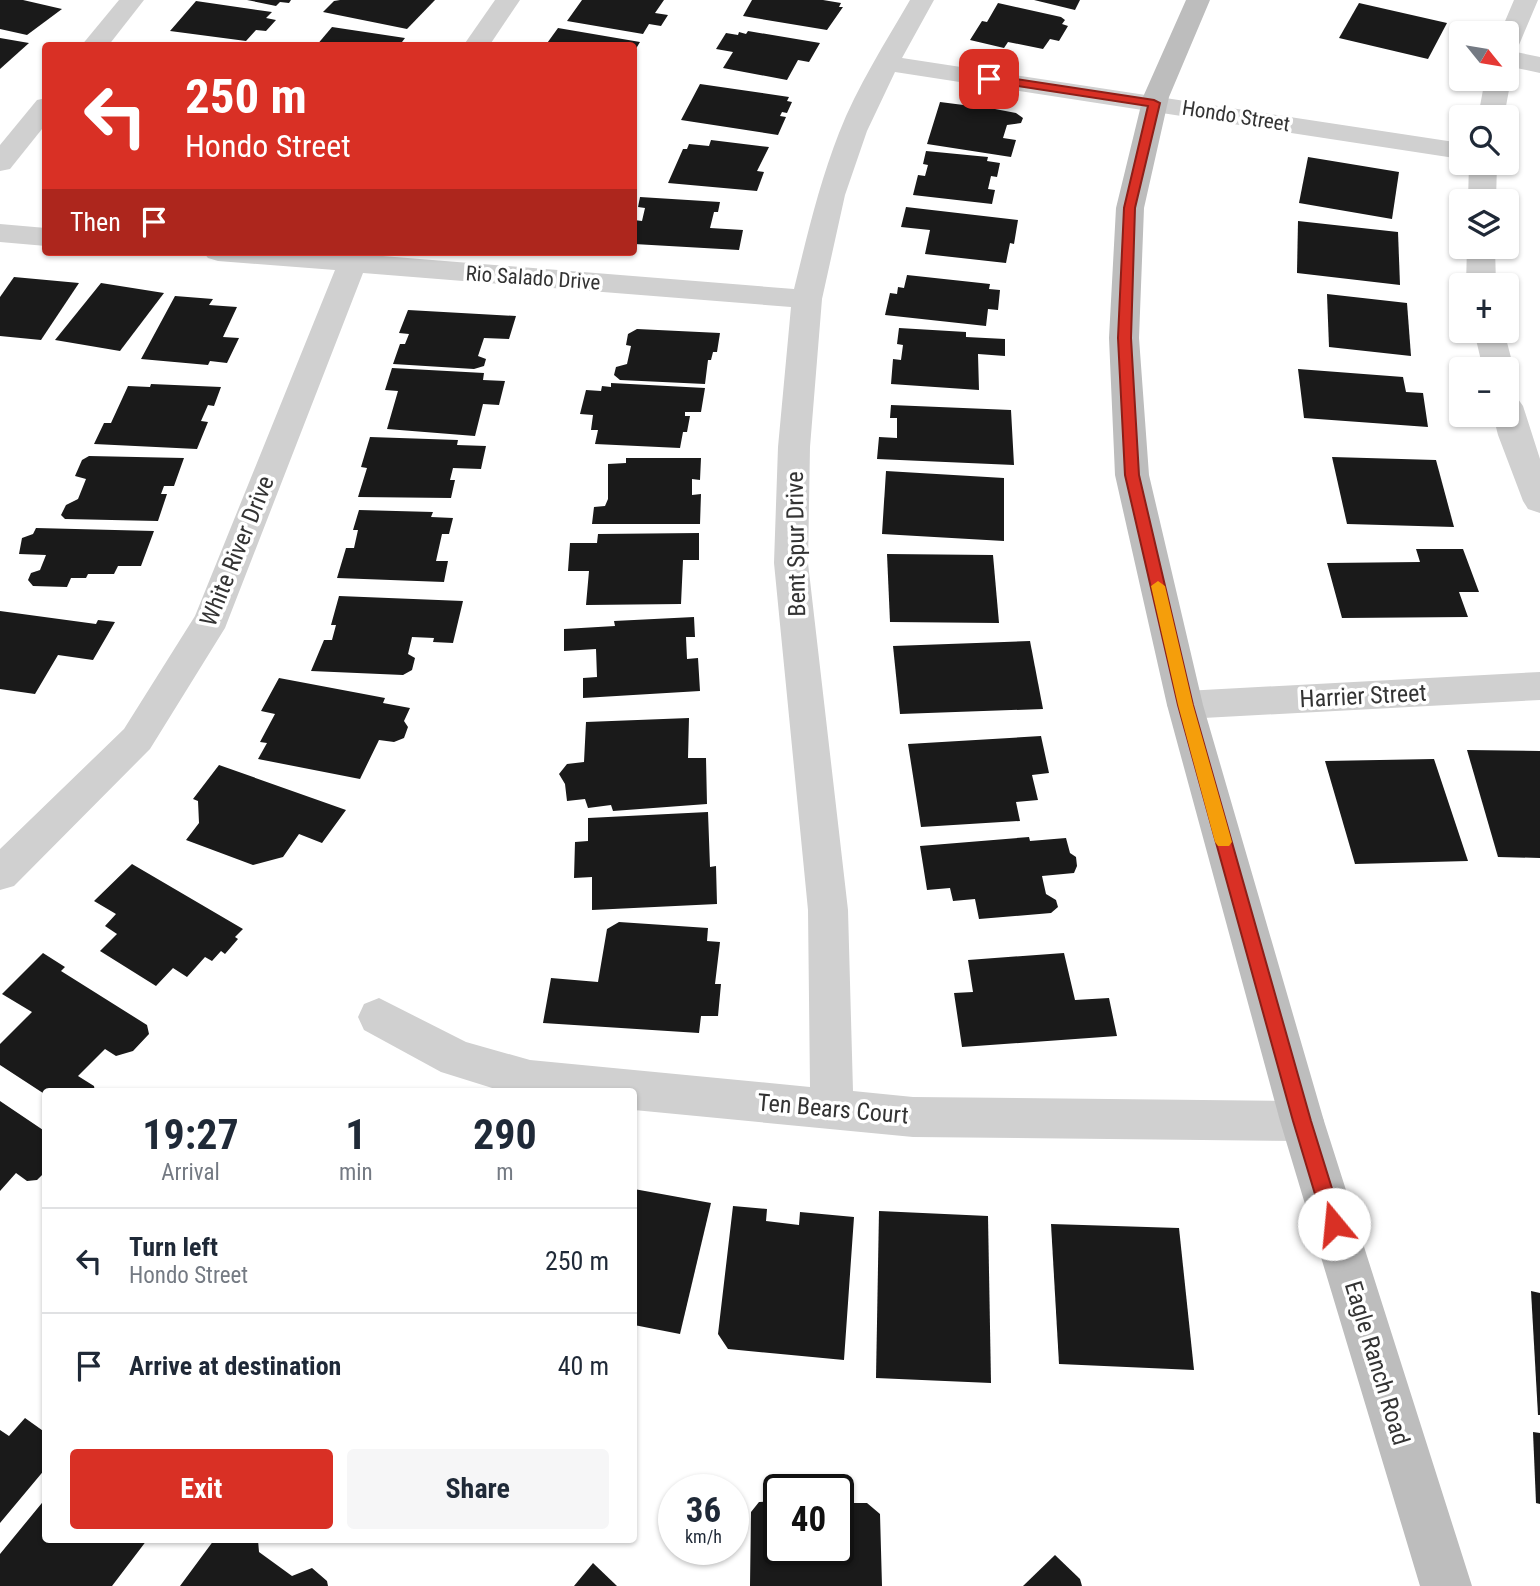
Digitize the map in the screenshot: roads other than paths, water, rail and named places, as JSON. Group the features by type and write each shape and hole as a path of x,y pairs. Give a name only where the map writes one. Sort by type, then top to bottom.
{"street":[{"path":"97,42 132,0"},
{"path":"478,42 508,0"},
{"name":"Bent Spur Drive","path":"832,1110 828,910 791,563 794,447 807,299 831,195 853,131 886,63 922,0"},
{"name":"Eagle Ranch Road","path":"1198,0 1154,103 1129,208 1126,365 1132,475 1185,705 1302,1121 1446,1586"},
{"path":"1518,21 1526,0"},
{"path":"1519,61 1540,65"},
{"name":"Hondo Street","path":"886,63 1449,149"},
{"path":"0,163 42,111"},
{"path":"0,233 42,237"},
{"name":"Rio Salado Drive","path":"309,256 807,299"},
{"name":"White River Drive","path":"0,874 137,739 212,620 354,258"},
{"path":"1512,427 1540,501"},
{"name":"Harrier Street","path":"1185,705 1540,686"},
{"name":"Ten Bears Court","path":"379,1017 456,1058 530,1080 611,1088"},
{"name":"Ten Bears Court","path":"637,1091 913,1117 1302,1121"}]}
